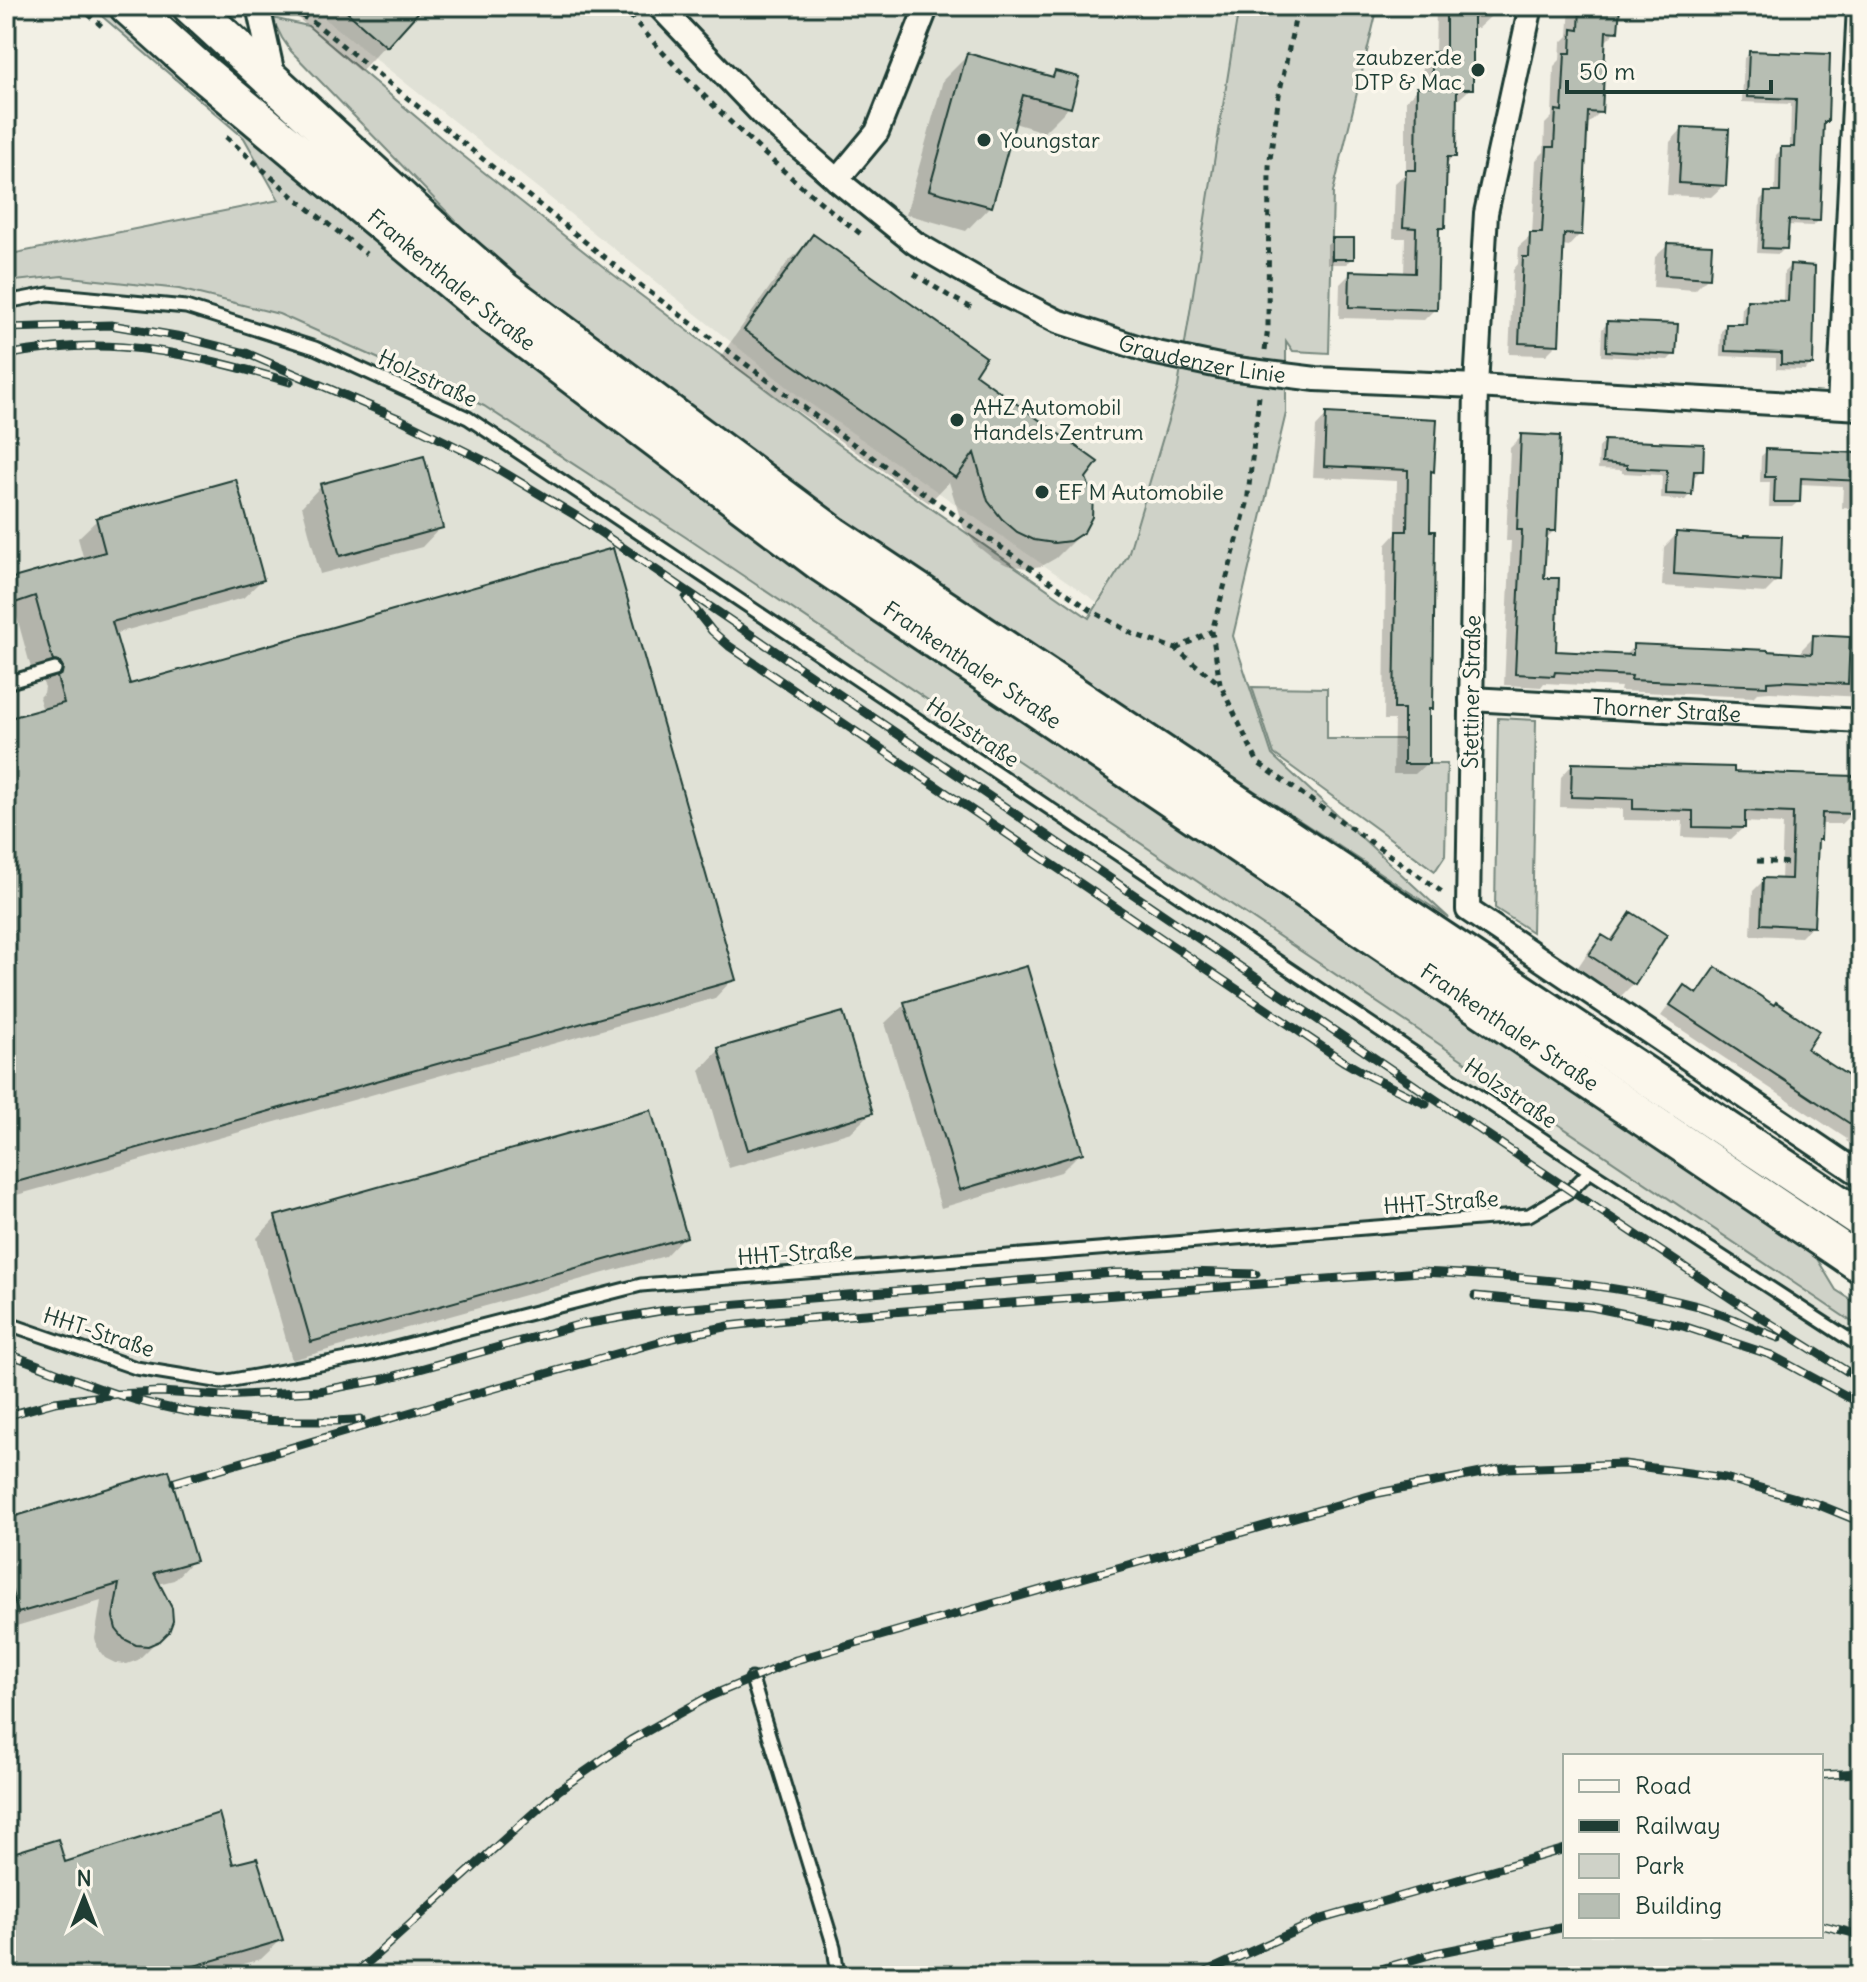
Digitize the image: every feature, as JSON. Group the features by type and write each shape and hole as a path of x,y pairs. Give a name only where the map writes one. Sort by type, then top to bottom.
{"main road":[{"name":"Frankenthaler Straße","path":"128,6 162,19 265,125 490,313 820,562 1861,1264"},
{"name":"Frankenthaler Straße","path":"202,9 430,226 505,291 833,535 1861,1219"},
{"path":"162,19 202,9"}],"street":[{"name":"Graudenzer Linie","path":"659,6 764,116 915,243 1057,321 1152,352 1262,373 1316,379 1850,407"},
{"path":"837,180 877,132 927,6"},
{"name":"Stettiner Straße","path":"1468,910 1476,386 1486,213 1531,6"},
{"path":"1850,407 1859,6"},
{"path":"259,8 274,80"},
{"name":"Thorner Straße","path":"1471,699 1861,721"},
{"path":"1468,910 1861,1175"}],"lane":[{"name":"Holzstraße","path":"6,302 48,294 186,307 315,348 468,418 1590,1171 1861,1347"},
{"path":"6,683 55,669"},
{"name":"HHT-Straße","path":"6,1323 136,1368 222,1382 364,1356 641,1285 1529,1215 1570,1191 1590,1171"},
{"path":"752,1679 834,1947 838,1976"}],"path":[{"path":"259,8 284,6 316,24 615,266 842,436 1092,611 1133,634 1176,649 1220,684"},
{"path":"1298,6 1279,95 1269,166 1268,328 1247,504 1212,631 1220,684 1258,763 1468,910"},
{"path":"1176,649 1212,631"},
{"path":"1757,861 1793,863"}],"shaded area":[{"path":"309,6 1239,6 1178,387 1127,554 1097,602 799,396"},
{"path":"283,204 1861,1323 1861,1976 6,1976 6,256"}],"green space":[{"path":"90,6 104,6 129,30 1813,1252 1836,1290 1861,1306 1861,1328 684,536 484,406 279,314 179,289 62,276 6,282 6,255 279,200 244,138"},
{"path":"1239,6 1378,6 1333,192 1329,353 1293,351 1286,341 1286,413 1233,636 1272,755 1449,918 843,522 618,357 479,245 291,51 272,18 308,26 452,147 610,272 837,443 1089,618 1128,555 1178,387"},
{"path":"1252,687 1327,688 1327,739 1404,739 1404,764 1447,764 1445,856 1435,871 1274,754"},
{"path":"1498,718 1536,720 1532,932 1495,908"}],"building":[{"path":"340,6 424,6 387,47"},
{"path":"1446,6 1473,6 1473,89 1457,89 1456,157 1447,157 1445,228 1439,228 1437,310 1349,307 1350,271 1415,273 1416,228 1403,227 1406,170 1416,170 1417,87 1432,87 1432,52 1446,52"},
{"path":"1580,6 1620,6 1618,32 1606,31 1602,113 1588,112 1582,235 1564,234 1559,345 1519,343 1523,257 1529,257 1530,233 1542,233 1547,147 1554,147 1556,110 1562,111 1565,53 1571,53 1572,29 1579,30"},
{"path":"1749,51 1830,54 1820,221 1789,220 1787,249 1762,248 1765,192 1780,192 1781,147 1794,147 1796,99 1747,97"},
{"path":"967,53 1053,77 1055,71 1079,77 1071,108 1023,95 992,207 929,190"},
{"path":"1682,127 1729,129 1726,186 1679,183"},
{"name":"AHZ Automobil Handels Zentrum","path":"813,234 986,357 975,374 1098,462 1086,478 1093,496 1092,517 1084,532 1070,541 1054,543 1034,540 1017,532 988,501 974,453 956,478 744,330"},
{"path":"1332,238 1354,238 1354,259 1332,259"},
{"path":"1667,243 1712,245 1710,278 1665,275"},
{"path":"1790,264 1815,266 1813,365 1781,364 1781,353 1725,351 1726,324 1746,324 1747,300 1788,301"},
{"path":"1607,321 1678,324 1676,355 1606,351"},
{"path":"1326,413 1437,419 1434,472 1431,471 1430,531 1435,531 1433,709 1429,709 1429,764 1404,764 1404,709 1394,709 1397,531 1407,531 1408,470 1324,466"},
{"path":"1521,434 1560,436 1556,531 1547,531 1544,578 1559,578 1556,651 1633,655 1633,644 1812,654 1813,635 1850,637 1848,684 1783,681 1767,682 1767,686 1631,680 1632,676 1555,672 1554,676 1515,674 1522,530 1517,530"},
{"path":"1604,440 1704,444 1703,471 1694,471 1692,495 1666,494 1667,470 1602,463"},
{"path":"1766,449 1861,453 1861,481 1801,478 1800,502 1774,502 1775,477 1765,477"},
{"path":"424,456 443,528 340,556 320,484"},
{"path":"236,479 264,580 112,622 130,684 613,548 736,980 6,1185 6,719 64,703 57,677 62,674 63,667 60,662 53,661 35,596 6,606 6,580 105,552 96,518"},
{"path":"1676,532 1782,536 1780,581 1674,574"},
{"path":"1572,763 1734,767 1734,772 1855,776 1854,814 1822,813 1814,927 1761,924 1763,878 1791,879 1793,813 1745,811 1745,828 1693,827 1693,811 1633,809 1633,799 1571,797"},
{"path":"1631,912 1667,935 1635,985 1589,955 1602,935 1612,941"},
{"path":"1027,966 1083,1153 960,1190 904,1002"},
{"path":"1716,967 1819,1031 1807,1049 1861,1084 1861,1131 1670,1005 1684,985 1697,994"},
{"path":"843,1012 873,1113 748,1150 718,1048"},
{"path":"651,1110 687,1237 311,1342 275,1216"},
{"path":"169,1470 196,1561 154,1573 172,1608 173,1621 169,1632 160,1641 148,1646 136,1645 124,1639 116,1629 113,1617 119,1584 18,1613 6,1572 6,1519"},
{"path":"219,1813 233,1864 257,1858 283,1940 160,1976 6,1976 6,1855 58,1839 65,1862"}],"railway":[{"path":"6,328 111,325 182,337 246,353 402,420 483,460 578,517 1501,1144 1741,1305 1861,1380"},
{"path":"6,355 79,346 143,349 207,360 290,382"},
{"path":"686,598 712,631 729,646 1343,1061 1426,1104"},
{"path":"175,1482 669,1339 729,1326 786,1320 1420,1272 1524,1278 1660,1297 1705,1308 1779,1338"},
{"path":"6,1416 55,1402 117,1394 160,1392 223,1396 319,1391 384,1379 578,1325 666,1310 1114,1273 1256,1274"},
{"path":"1475,1296 1592,1307 1683,1326 1771,1355 1861,1404"},
{"path":"6,1353 116,1394 183,1411 276,1421 361,1419"},
{"path":"353,1976 559,1790 631,1740 708,1697 796,1660 1379,1493 1507,1468 1624,1464 1725,1478 1817,1504 1861,1522"},
{"path":"1823,1775 1861,1773"},
{"path":"1197,1976 1322,1919 1563,1850"},
{"path":"1823,1926 1861,1935"},
{"path":"1357,1976 1436,1953 1563,1927"}],"place":[{"name":"zaubzer.de DTP & Mac","path":"1478,70"},
{"name":"Youngstar","path":"984,140"},
{"name":"AHZ Automobil Handels Zentrum","path":"957,420"},
{"name":"EF M Automobile","path":"1042,492"}]}
